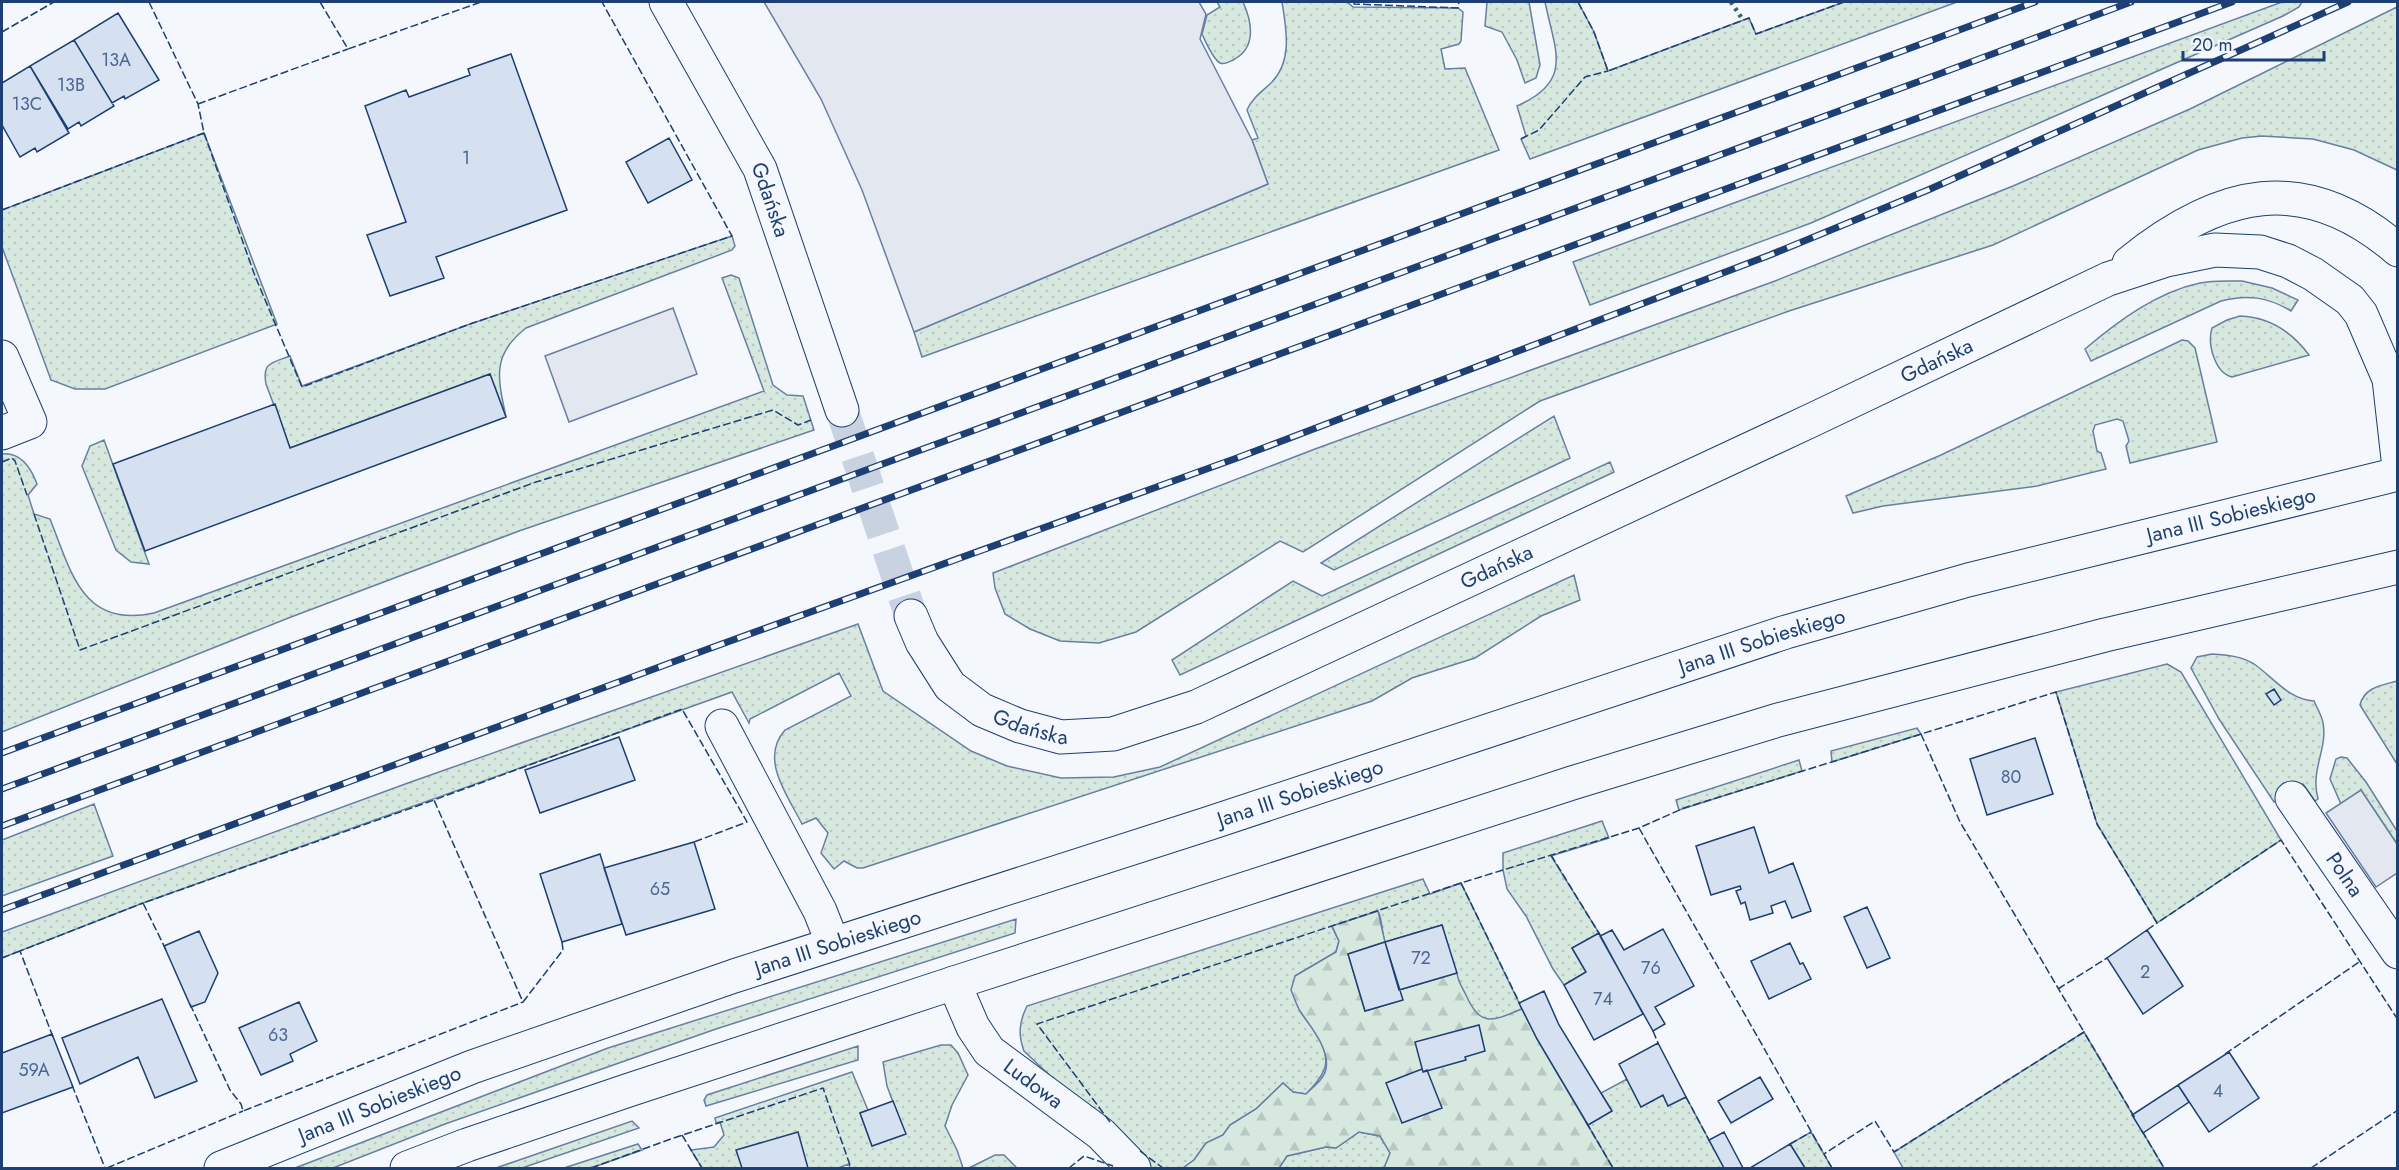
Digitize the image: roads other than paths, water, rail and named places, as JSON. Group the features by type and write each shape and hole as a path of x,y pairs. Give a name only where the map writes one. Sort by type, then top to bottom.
{"main road":[{"name":"Gdańska","path":"666,2 760,169 842,410"},
{"name":"Gdańska","path":"2108,279 2153,243 2199,218 2236,203 2272,197 2329,206 2379,234 2397,250"},
{"name":"Gdańska","path":"911,616 922,642 950,686 982,710 1020,726 1061,737 1113,734 1196,706 1812,420 2108,279 2166,260 2215,250 2260,252 2288,261 2320,278 2350,300 2361,314 2389,379 2397,459"},
{"path":"2,357 16,428"},
{"name":"Jana III Sobieskiego","path":"221,1168 472,1067 734,976 1218,821 1786,632 1958,583 2397,474"},
{"path":"407,1168 467,1145 954,982 1572,783 1778,720 2063,645 2397,567"},
{"path":"722,726 820,911 833,944"},
{"name":"Polna","path":"2292,798 2397,952"},
{"name":"Ludowa","path":"954,982 973,1027 989,1051 1101,1134 1134,1168"}],"tunnel":[{"path":"842,410 911,616"}],"railway":[{"path":"2,753 2035,2"},
{"path":"2,789 2131,2"},
{"path":"2,826 2232,2"},
{"path":"2,910 708,649 1237,458 1770,255 1928,190 2348,2"}]}
